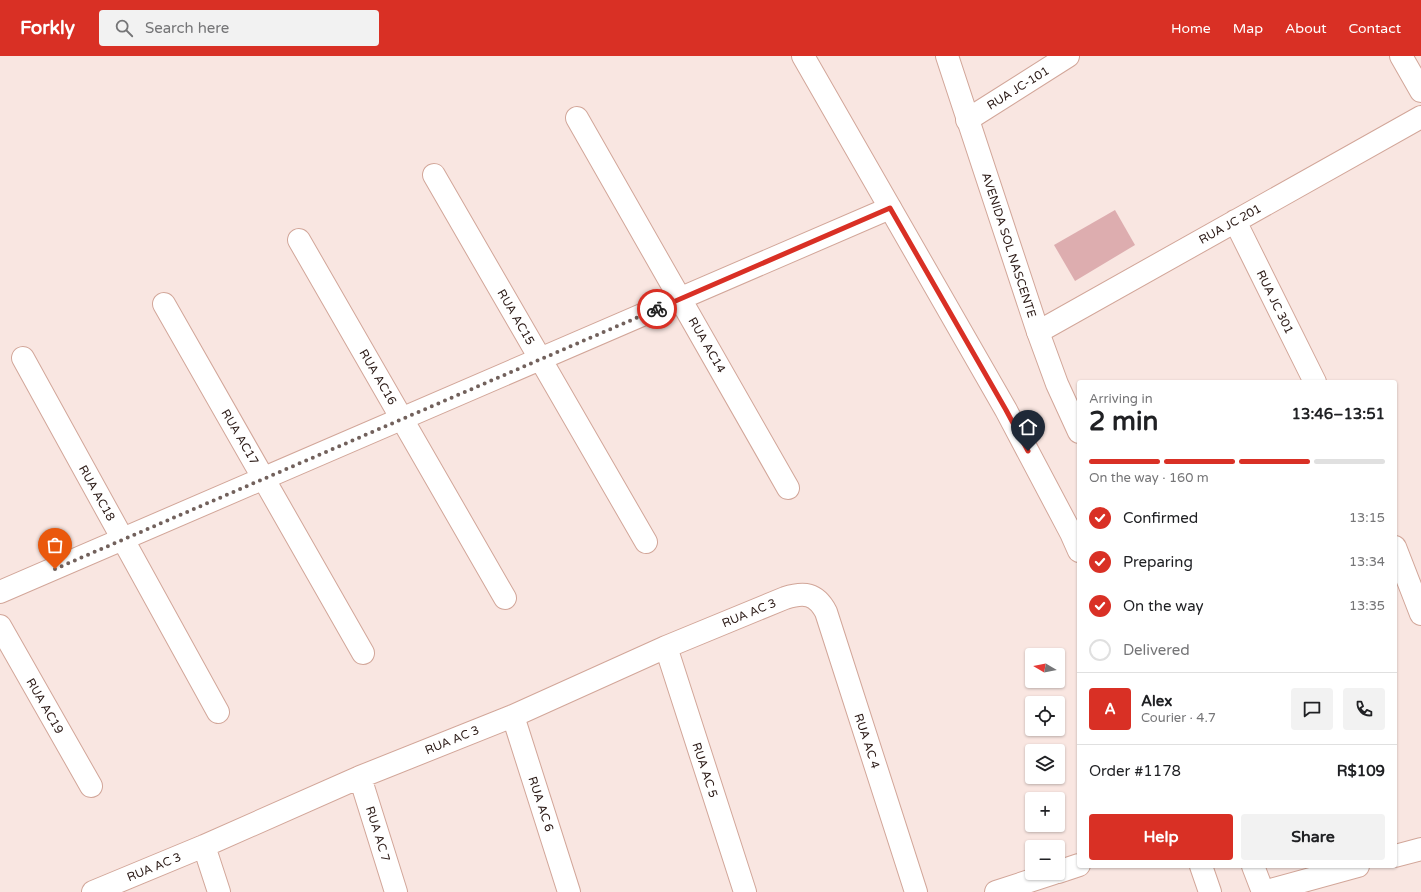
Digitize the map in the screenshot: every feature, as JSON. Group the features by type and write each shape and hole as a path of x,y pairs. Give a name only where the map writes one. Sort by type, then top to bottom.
{"street":[{"path":"803,56 1006,410 1077,546"},
{"name":"AVENIDA SOL NASCENTE","path":"947,56 1038,332 1057,384 1077,428"},
{"name":"RUA JC-101","path":"967,120 1068,56"},
{"path":"1401,56 1421,90"},
{"name":"RUA JC 201","path":"1038,332 1421,117"},
{"name":"RUA AC14","path":"578,118 788,488"},
{"name":"RUA AC15","path":"434,175 646,542"},
{"path":"0,592 890,208"},
{"name":"RUA JC 301","path":"1235,221 1314,380"},
{"name":"RUA AC16","path":"299,240 505,598"},
{"name":"RUA AC17","path":"164,304 363,653"},
{"name":"RUA AC18","path":"23,358 218,712"},
{"path":"1397,552 1421,614"},
{"name":"RUA AC 3","path":"93,892 204,846 360,777 513,716 666,647 785,598 798,594 811,596"},
{"name":"RUA AC 4","path":"811,596 821,602 826,612 916,892"},
{"name":"RUA AC19","path":"0,626 91,786"},
{"name":"RUA AC 5","path":"666,647 745,892"},
{"name":"RUA AC 6","path":"513,716 570,892"},
{"name":"RUA AC 7","path":"360,777 396,892"},
{"path":"204,846 219,892"},
{"path":"1397,855 1421,849"},
{"path":"1065,870 1077,866"},
{"path":"1202,868 1210,892"},
{"path":"1254,868 1263,892 1351,868"},
{"path":"996,892 1033,880"}],"building":[{"path":"1115,210 1135,245 1075,281 1054,245"}],"way so far":[{"path":"55,569 657,309"}],"route":[{"path":"657,309 890,208 1028,451"}]}
